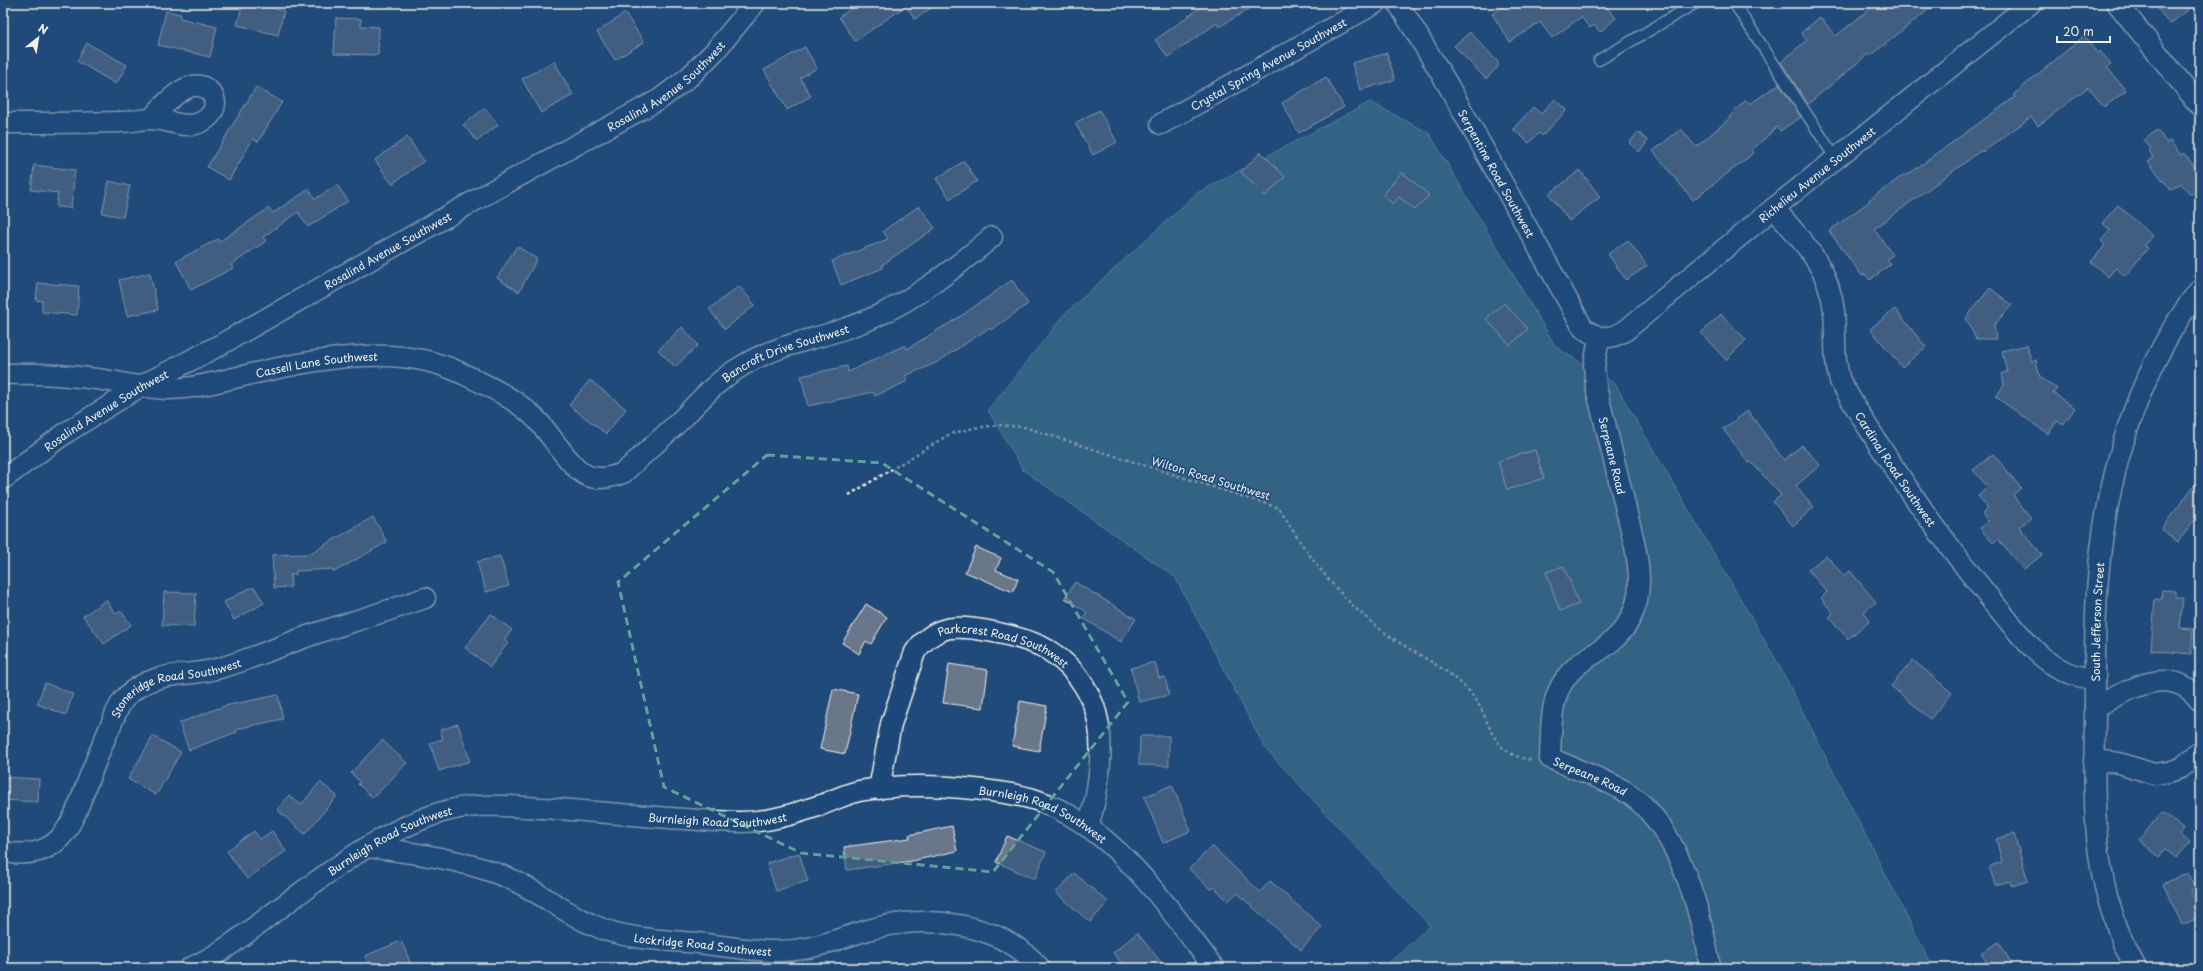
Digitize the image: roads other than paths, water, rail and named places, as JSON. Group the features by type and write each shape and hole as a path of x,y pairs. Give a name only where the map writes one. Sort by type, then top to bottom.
{"street":[{"name":"Rosalind Avenue Southwest","path":"3,479 67,432 141,386 220,345 490,192 660,99 688,77 714,52 755,3"},
{"name":"Crystal Spring Avenue Southwest","path":"1161,124 1376,3"},
{"name":"Serpentine Road Southwest","path":"1398,3 1448,85 1582,328 1593,336 1599,338"},
{"name":"Richelieu Avenue Southwest","path":"1599,338 1617,336 1626,330 1774,208 2031,3"},
{"path":"2117,3 2200,106"},
{"path":"3,123 114,122 151,119"},
{"name":"Cardinal Road Southwest","path":"1774,208 1816,258 1824,272 1831,292 1834,313 1835,363 1840,381 1945,542 2015,628 2039,654 2055,666 2072,675 2095,680"},
{"name":"Bancroft Drive Southwest","path":"591,477 610,478 623,473 717,384 740,366 779,348 847,328 882,314 922,292 957,267 992,237"},
{"name":"South Jefferson Street","path":"2136,968 2112,914 2102,877 2096,838 2094,760 2095,680 2101,548 2109,499 2134,413 2153,367 2175,324 2200,289"},
{"name":"Serpeane Road","path":"1599,338 1594,366 1596,387 1639,567 1637,601 1630,619 1620,635 1606,648 1576,667 1566,677 1558,691 1552,707 1550,758 1623,790 1641,803 1657,819 1671,842 1686,878 1698,916 1710,968"},
{"name":"Cassell Lane Southwest","path":"3,374 96,379 166,389 194,387 290,366 368,356 396,355 417,358 459,372 513,401 538,422 574,466 591,477"},
{"name":"Stoneridge Road Southwest","path":"3,852 19,855 35,853 49,847 64,835 73,823 100,748 119,705 127,695 140,684 155,677 187,675 218,669 314,634 426,598"},
{"name":"Parkcrest Road Southwest","path":"879,789 891,724 915,652 922,643 933,634 944,629 964,628 1024,639 1048,650 1068,666 1082,682 1092,700 1100,745 1100,775 1095,804 1088,827"},
{"path":"2095,707 2152,681 2169,681 2183,685 2194,693 2200,701"},
{"path":"2094,760 2119,763 2154,774 2169,772 2180,768 2200,752"},
{"name":"Burnleigh Road Southwest","path":"190,968 230,945 304,890 368,847 415,822 441,812 475,806 509,805 649,817 741,822 769,820 796,814 856,792 907,785 951,786 994,791 1036,800 1070,816 1088,827 1110,844 1132,867 1170,910 1214,968"},
{"name":"Lockridge Road Southwest","path":"368,847 436,856 472,865 507,878 534,891 593,925 628,936 771,951 799,950 827,945 868,930 896,924 918,922 946,923 973,928 1000,938 1014,946 1040,968"}],"lane":[{"path":"1599,60 1696,3"},
{"path":"1734,3 1836,159"}]}
